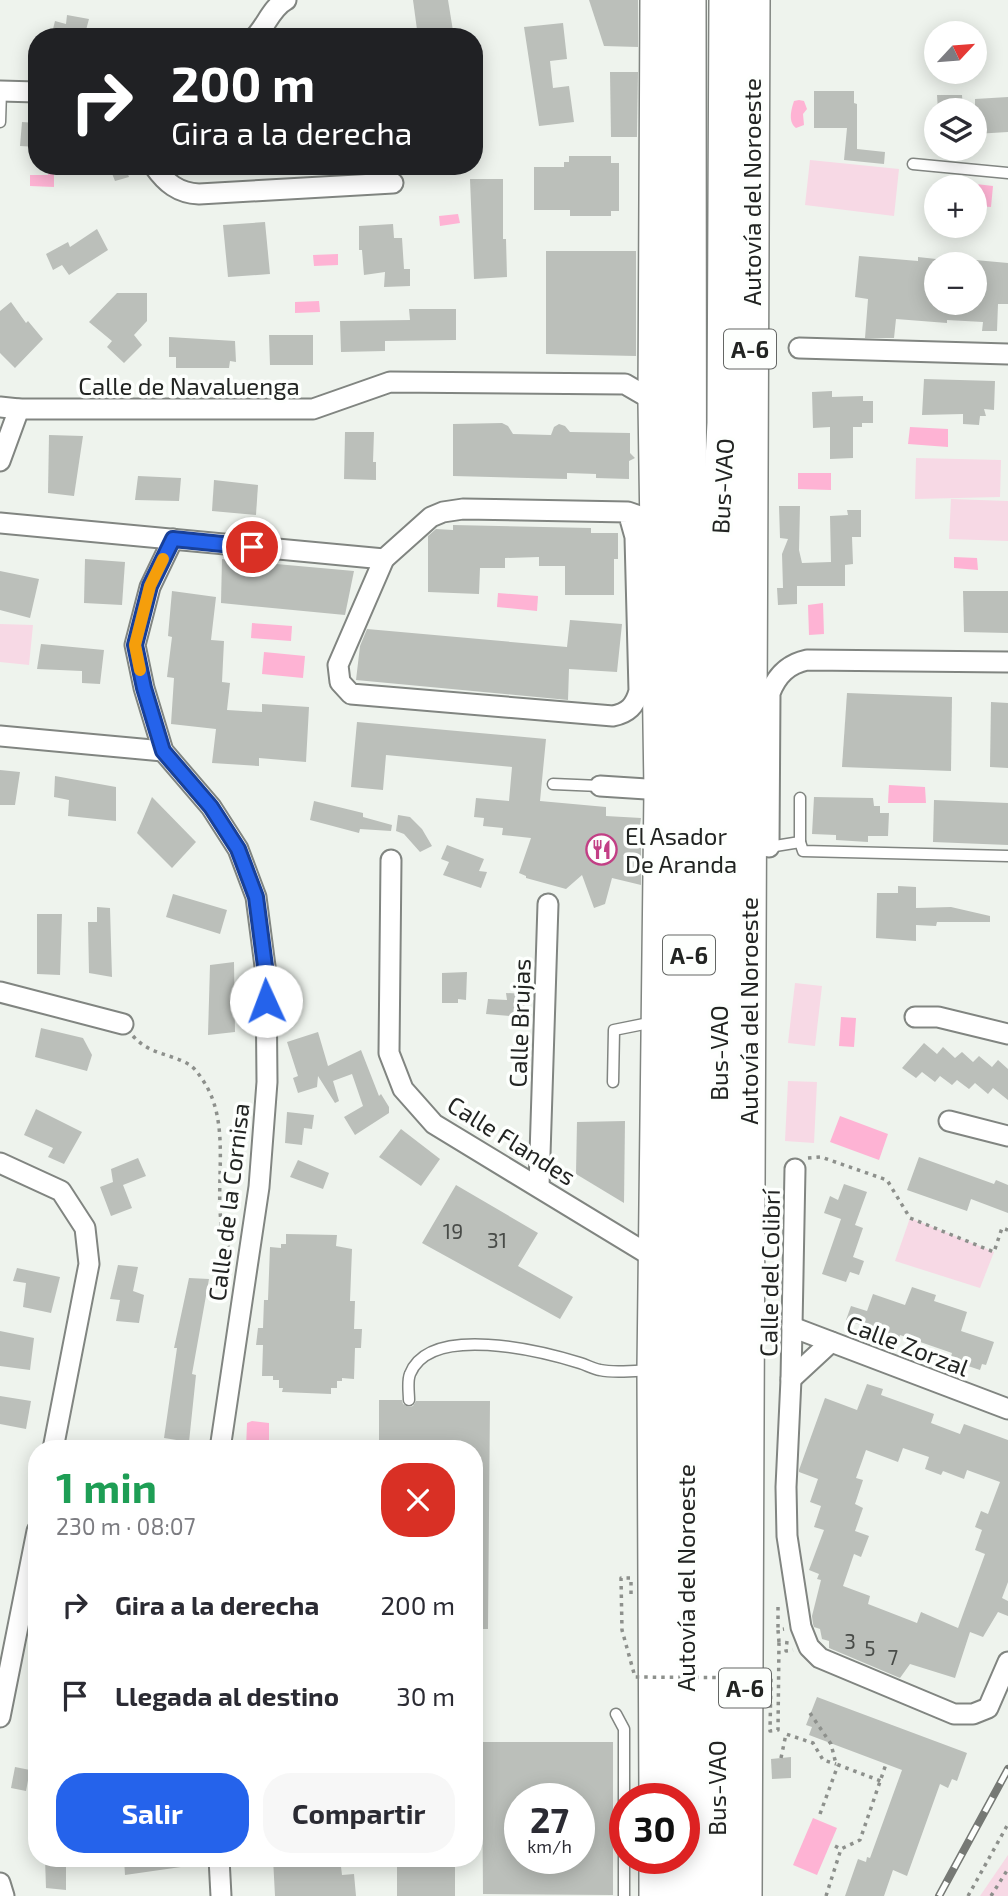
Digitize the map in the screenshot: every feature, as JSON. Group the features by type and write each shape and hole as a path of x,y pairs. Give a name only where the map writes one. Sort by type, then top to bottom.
{"highway":[{"name":"Bus-VAO","path":"715,1896 719,536 725,423 727,0"},
{"name":"Autovía del Noroeste","path":"744,1896 752,0"},
{"path":"687,3 714,410 719,536"},
{"path":"655,1783 655,1370 662,790 643,517 656,402 657,360 687,3"},
{"name":"Autovía del Noroeste","path":"684,1896 689,1012 687,3"},
{"path":"746,1479 759,1461 769,1005 784,844"},
{"path":"657,1874 657,1896"}],"street":[{"path":"263,28 281,1"},
{"path":"1,91 28,92"},
{"path":"160,175 183,193 191,194 393,183"},
{"path":"799,348 1008,354"},
{"path":"625,384 657,360"},
{"name":"Calle de Navaluenga","path":"9,408 313,409 390,382 625,384 656,402"},
{"path":"0,461 9,408"},
{"path":"463,509 643,517 635,537 639,691 636,701 628,711 613,716 351,694 340,682 338,665 384,559 431,517 443,512 463,509"},
{"path":"0,523 384,559"},
{"name":"Calle de la Cornisa","path":"173,539 150,586 135,645 144,688 163,751 211,807 238,849 256,897 266,974 267,1082 259,1187 221,1440"},
{"path":"784,844 770,693 774,683 787,668 795,663 819,666 903,661 1008,662"},
{"path":"0,736 163,751"},
{"path":"600,786 662,790"},
{"name":"Calle Flandes","path":"391,860 390,1053 403,1089 434,1124 656,1259"},
{"name":"Calle Brujas","path":"539,1186 548,904"},
{"path":"0,992 122,1024"},
{"path":"915,1017 938,1017 1008,1034"},
{"path":"949,1121 1008,1136"},
{"path":"0,1163 61,1191 85,1228 89,1264 55,1440"},
{"name":"Calle del Colibrí","path":"795,1169 786,1536 797,1606 809,1647 820,1658 842,1669 954,1714 972,1714 988,1708 1008,1662"},
{"path":"619,1235 643,1230 657,1219"},
{"name":"Calle Zorzal","path":"792,1327 1008,1409"},
{"name":"Calle del Colibrí","path":"791,1379 831,1342"},
{"path":"0,1717 28,1576"},
{"path":"219,1867 221,1896"},
{"path":"650,1896 651,1874"},
{"path":"0,1883 4,1896"}],"lane":[{"path":"0,122 1,91"},
{"path":"913,164 1008,173"},
{"path":"553,783 600,786"},
{"path":"800,798 784,844 803,851 1008,856"},
{"path":"613,1082 614,1030 658,1021"},
{"path":"409,1401 409,1375 418,1363 431,1351 459,1344 522,1349 581,1363 601,1371 655,1370"},
{"path":"616,1714 624,1729 624,1896"}],"path":[{"path":"122,1024 142,1046 192,1066 206,1086 215,1104 219,1133 218,1180 222,1232 231,1251 247,1263"},
{"path":"795,1169 808,1158 821,1157 887,1180 910,1218 994,1252 1002,1228 1008,1230"},
{"path":"631,1594 631,1578 621,1578 622,1630 635,1677 771,1678 770,1731 778,1730 779,1642"},
{"path":"778,1604 778,1630"},
{"path":"810,1713 831,1744 837,1765 820,1815"},
{"path":"781,1758 786,1734 813,1743 823,1760 881,1781"},
{"path":"826,1896 841,1849 860,1840 886,1764"},
{"path":"968,1896 1008,1824"},
{"path":"835,1846 841,1849"},
{"path":"991,1896 1008,1869"}],"shaded area":[{"path":"794,101 804,101 807,109 803,114 804,125 796,128 792,123 791,112"},
{"path":"810,160 899,169 894,216 805,205"},
{"path":"30,175 54,175 54,187 30,186"},
{"path":"987,185 993,186 991,207 987,207"},
{"path":"458,214 460,223 440,226 439,216"},
{"path":"338,254 338,265 314,266 313,255"},
{"path":"319,301 320,312 295,313 295,302"},
{"path":"910,427 948,429 948,447 908,444"},
{"path":"916,458 1001,460 1000,497 915,499"},
{"path":"798,473 831,473 831,490 798,489"},
{"path":"951,499 1008,501 1008,541 949,539"},
{"path":"954,557 977,558 978,570 954,568"},
{"path":"498,593 538,596 537,611 497,607"},
{"path":"823,603 824,634 809,635 808,605"},
{"path":"252,623 292,626 291,641 251,638"},
{"path":"0,624 33,625 29,665 0,662"},
{"path":"264,652 305,656 303,678 262,674"},
{"path":"889,785 925,787 926,803 888,803"},
{"path":"795,983 822,986 815,1046 788,1043"},
{"path":"841,1017 856,1018 854,1047 839,1046"},
{"path":"788,1081 817,1082 814,1143 785,1141"},
{"path":"840,1116 888,1134 879,1160 830,1142"},
{"path":"910,1218 994,1252 980,1288 895,1261"},
{"path":"247,1423 269,1423 269,1440 246,1440"},
{"path":"813,1818 837,1828 817,1875 793,1865"},
{"path":"1008,1855 1008,1896 980,1896"}],"building":[{"path":"413,0 448,0 453,28 417,28"},
{"path":"589,0 638,0 638,47 604,46"},
{"path":"67,15 89,19 87,28 53,28 55,21 66,24"},
{"path":"563,23 567,59 550,61 553,88 569,86 574,122 539,126 524,27"},
{"path":"610,72 638,72 637,137 611,137"},
{"path":"814,91 854,91 854,103 857,104 857,149 885,152 884,164 844,160 847,128 814,128"},
{"path":"937,95 962,95 962,98 937,98"},
{"path":"1008,97 1008,132 987,133 987,98"},
{"path":"22,122 28,122 28,146 20,146"},
{"path":"569,156 611,156 611,163 619,163 619,211 611,211 611,216 570,216 570,210 534,210 534,167 564,167 564,162 569,162"},
{"path":"113,175 128,175 129,177 115,181"},
{"path":"470,179 503,179 503,239 506,239 507,277 474,279"},
{"path":"265,222 270,274 228,277 223,225"},
{"path":"393,224 394,238 402,238 404,269 410,269 410,286 384,287 385,272 364,275 362,250 359,250 359,226"},
{"path":"97,229 108,250 69,275 62,265 53,270 46,254 68,242 70,247"},
{"path":"546,251 636,251 636,356 546,354"},
{"path":"859,256 918,261 918,257 924,258 924,315 987,315 987,261 1008,263 1008,304 998,304 997,331 982,331 983,322 947,320 947,323 896,319 894,338 865,338 868,299 855,297"},
{"path":"117,293 147,293 147,321 134,335 142,345 124,363 107,347 112,341 89,322"},
{"path":"11,302 26,323 28,321 43,339 15,368 0,353 0,311"},
{"path":"409,309 456,309 456,340 385,341 385,351 341,352 340,321 410,320"},
{"path":"269,335 313,335 313,365 270,365"},
{"path":"169,337 235,341 236,362 230,361 229,368 176,368 176,357 169,357"},
{"path":"924,379 995,381 994,410 984,409 986,416 980,416 979,425 963,424 963,414 922,415"},
{"path":"832,391 832,397 863,396 863,401 873,401 873,423 862,423 862,427 853,427 853,458 830,459 830,427 813,428 812,392"},
{"path":"502,423 508,426 513,434 551,435 554,427 559,424 570,432 630,433 630,453 635,458 629,461 629,479 596,478 596,474 567,473 567,479 453,476 453,424"},
{"path":"345,432 374,432 373,462 376,462 376,480 344,479"},
{"path":"49,435 83,436 74,496 48,493"},
{"path":"138,476 181,478 179,501 135,500"},
{"path":"214,480 258,485 256,515 212,511"},
{"path":"779,506 800,506 799,550 802,563 831,562 830,516 848,515 847,510 861,510 861,537 852,537 853,564 845,565 845,586 797,586 797,604 778,605 777,588 783,588 782,554 788,539 780,538"},
{"path":"453,525 591,528 591,533 618,533 618,559 614,559 614,595 565,595 565,566 539,566 539,557 505,558 505,568 480,568 479,594 428,592 428,536 436,529 453,530"},
{"path":"85,559 125,562 122,605 84,603"},
{"path":"222,559 354,571 345,615 221,603"},
{"path":"0,571 39,579 30,618 0,610"},
{"path":"172,591 216,597 211,640 224,641 222,682 230,683 227,710 262,712 262,704 309,707 306,762 259,758 259,766 212,763 216,729 171,724 174,678 167,677 172,637 168,636"},
{"path":"963,591 1008,591 1008,633 964,632"},
{"path":"570,620 622,624 617,672 569,669 568,700 356,680 360,646 367,629 567,647"},
{"path":"41,644 104,650 100,684 82,683 82,671 37,669"},
{"path":"847,693 952,697 951,771 842,767"},
{"path":"991,702 1008,703 1008,768 990,767"},
{"path":"357,722 546,739 540,801 606,807 606,816 641,818 638,838 641,838 641,885 612,878 605,904 594,908 582,875 566,889 526,878 519,873 531,838 502,835 503,828 483,826 484,818 474,817 476,798 509,801 512,767 386,755 383,790 351,787"},
{"path":"0,770 20,772 15,805 0,805"},
{"path":"55,776 116,787 116,821 68,816 69,800 54,797"},
{"path":"152,797 196,842 172,868 137,833"},
{"path":"814,797 873,798 874,806 880,806 880,813 889,813 888,836 868,836 868,842 836,840 836,835 812,834"},
{"path":"934,800 1008,803 1008,845 933,842"},
{"path":"314,801 363,813 363,817 392,825 391,831 360,829 359,833 310,820"},
{"path":"398,815 410,817 422,829 432,846 420,852 404,834 396,831"},
{"path":"447,845 484,859 479,871 487,872 481,888 443,875 449,862 441,859"},
{"path":"898,886 916,887 916,908 951,907 990,916 990,922 937,922 936,926 916,925 916,941 876,938 877,893 898,893"},
{"path":"173,894 227,910 220,934 166,917"},
{"path":"97,907 110,908 112,977 89,973 88,922 97,922"},
{"path":"37,914 62,914 60,975 37,974"},
{"path":"234,962 235,1032 208,1035 210,965"},
{"path":"467,972 466,1000 442,1003 442,973"},
{"path":"506,993 525,994 524,1017 486,1014 488,999 507,1000"},
{"path":"41,1028 83,1038 92,1055 87,1071 35,1057"},
{"path":"318,1032 328,1066 361,1050 379,1096 381,1094 389,1107 389,1113 355,1135 344,1117 363,1106 352,1074 333,1081 339,1101 335,1103 318,1076 317,1087 298,1093 293,1078 298,1076 287,1042"},
{"path":"924,1043 937,1054 943,1047 955,1058 962,1052 973,1062 979,1056 992,1067 998,1060 1008,1069 1008,1100 993,1088 988,1094 975,1083 969,1089 957,1080 952,1085 940,1076 935,1082 922,1072 916,1078 902,1068"},
{"path":"36,1109 82,1132 64,1164 48,1157 53,1148 24,1135"},
{"path":"287,1112 314,1115 312,1129 304,1128 302,1145 285,1143"},
{"path":"625,1121 624,1203 576,1174 577,1122"},
{"path":"401,1129 440,1159 421,1186 379,1157"},
{"path":"919,1157 994,1184 996,1180 1008,1185 1008,1213 971,1199 967,1211 907,1190"},
{"path":"138,1158 146,1176 123,1185 132,1208 111,1216 100,1187 113,1182 111,1169"},
{"path":"298,1160 329,1173 323,1189 290,1177"},
{"path":"844,1184 867,1192 855,1225 863,1228 853,1257 864,1261 859,1275 850,1272 846,1282 822,1274 841,1219 824,1213 830,1196 838,1200"},
{"path":"456,1185 538,1233 518,1266 573,1297 560,1319 422,1243"},
{"path":"286,1234 337,1235 336,1246 352,1249 350,1301 355,1301 354,1329 362,1329 361,1348 355,1348 354,1379 342,1378 342,1381 337,1381 337,1388 331,1388 331,1394 282,1392 279,1380 273,1380 273,1376 262,1376 263,1345 256,1345 258,1328 263,1328 264,1300 268,1300 270,1247 281,1248 281,1244 286,1244"},
{"path":"118,1265 138,1267 133,1291 144,1295 139,1323 116,1321 120,1300 110,1299"},
{"path":"17,1268 60,1277 51,1313 23,1307 26,1283 13,1281"},
{"path":"189,1278 209,1279 192,1374 196,1375 189,1440 164,1438 177,1348 174,1348"},
{"path":"912,1287 936,1295 934,1301 967,1312 961,1331 994,1342 986,1365 982,1364 980,1370 950,1360 952,1353 900,1335 897,1345 859,1332 861,1325 846,1320 851,1306 867,1311 873,1294 905,1305"},
{"path":"0,1331 34,1338 30,1370 0,1366"},
{"path":"867,1384 883,1389 881,1395 934,1414 931,1423 960,1434 964,1424 1008,1440 1008,1582 1002,1598 1008,1601 1008,1616 998,1612 983,1637 970,1632 955,1678 910,1664 900,1678 829,1648 829,1641 822,1639 820,1629 814,1627 812,1616 821,1580 817,1579 819,1574 809,1570 824,1530 814,1527 821,1506 810,1502 818,1479 799,1470 825,1398 857,1410","holes":["903,1448 929,1457 925,1469 941,1475 943,1471 964,1479 967,1470 1000,1482 988,1514 981,1511 975,1527 982,1530 975,1550 985,1554 958,1628 921,1612 917,1623 868,1604 870,1596 843,1586 854,1554 861,1557 869,1536 855,1531 863,1508 855,1504 863,1480 856,1478 866,1450 898,1462"]},
{"path":"0,1396 31,1401 26,1429 0,1424"},
{"path":"379,1400 402,1400 403,1404 409,1407 416,1401 490,1401 488,1629 483,1629 483,1440 379,1440"},
{"path":"817,1697 967,1753 957,1781 952,1779 948,1788 940,1784 907,1876 893,1870 884,1896 845,1896 858,1859 866,1862 867,1857 870,1858 902,1770 809,1735 812,1727 806,1725"},
{"path":"483,1742 613,1742 613,1783 609,1783 609,1874 613,1874 613,1895 483,1894"},
{"path":"791,1757 791,1778 772,1779 771,1759"},
{"path":"15,1767 28,1770 26,1791 11,1788"},
{"path":"45,1867 66,1867 66,1890 46,1888"},
{"path":"125,1867 181,1867 125,1875"},
{"path":"273,1867 341,1867 342,1875 354,1874 356,1896 275,1896"},
{"path":"397,1867 455,1867 455,1896 397,1896"}],"railway":[{"path":"939,1896 1008,1769"}],"slow traffic":[{"path":"140,670 135,645 150,586 163,559"}],"place":[{"name":"El Asador De Aranda","path":"602,849"}],"route":[{"path":"252,547 173,539 150,586 135,645 144,688 163,751 211,807 238,849 256,897 266,974 266,1001"}]}
